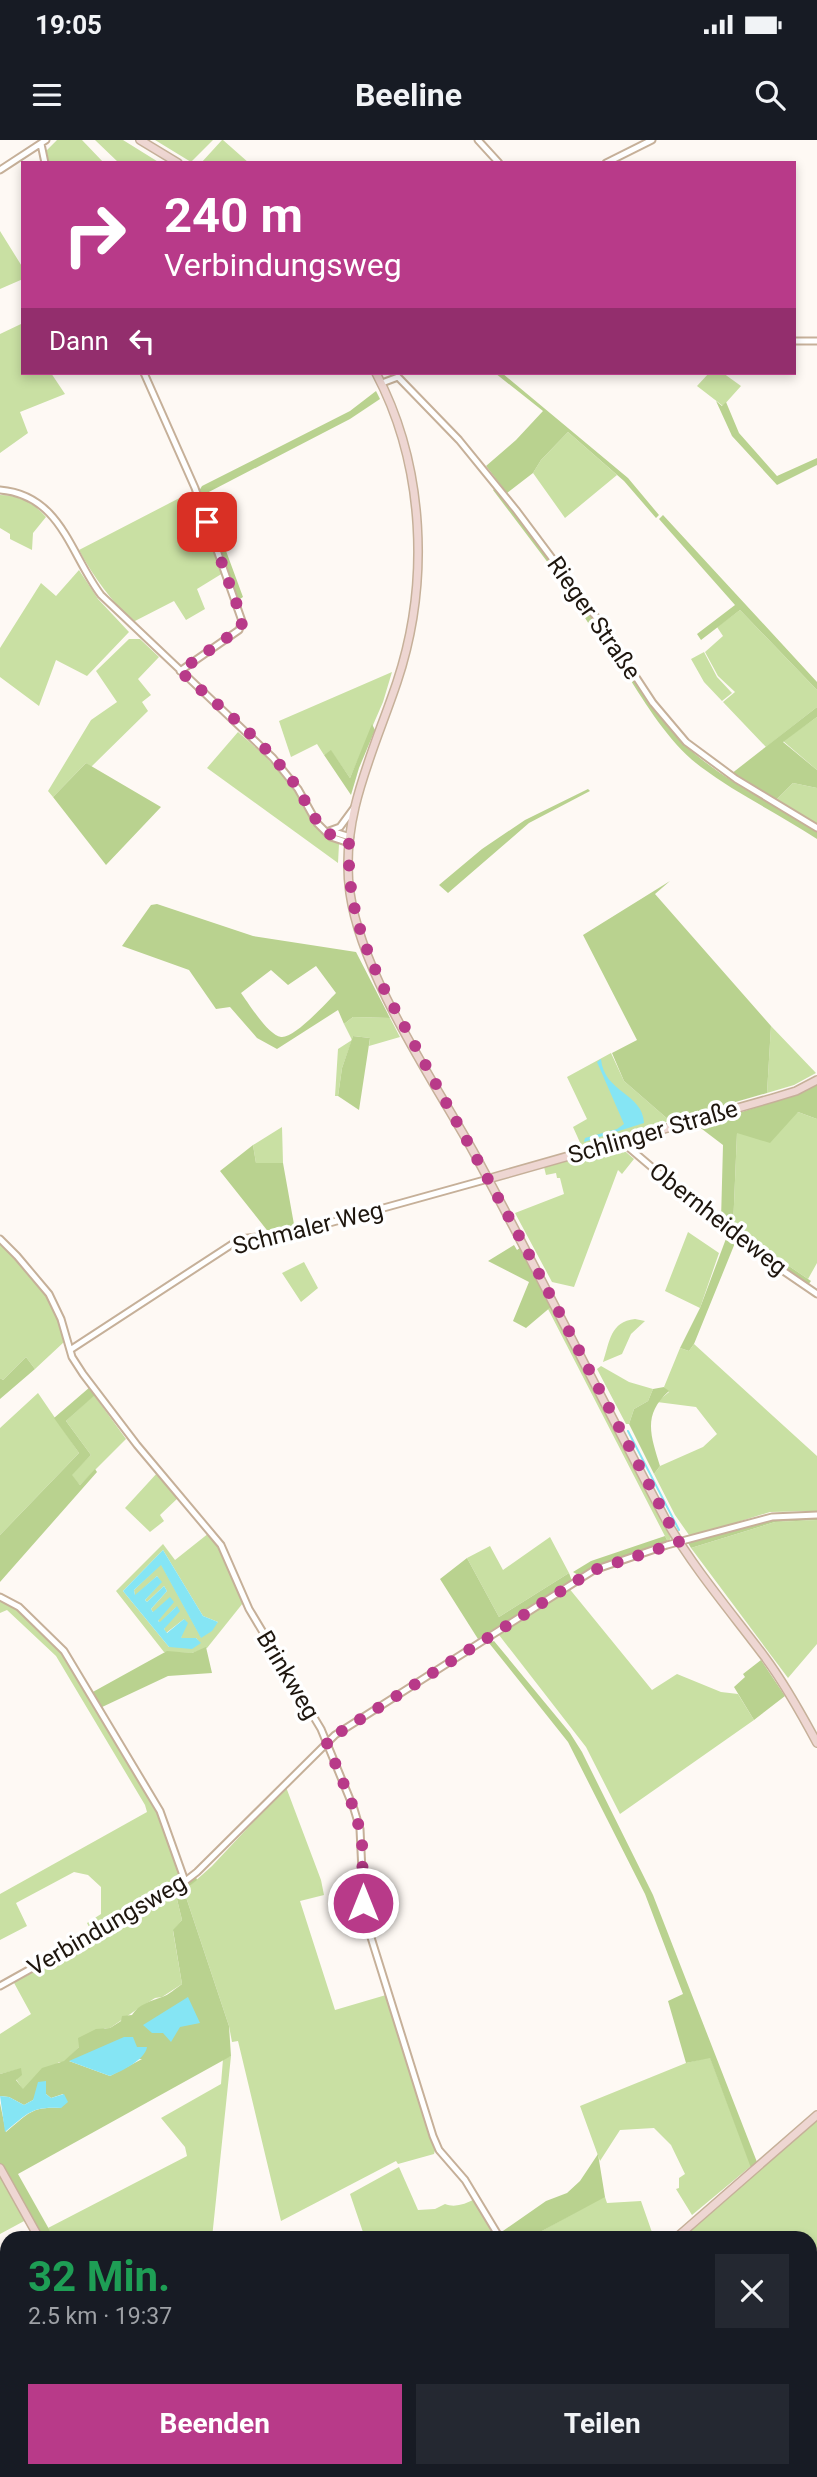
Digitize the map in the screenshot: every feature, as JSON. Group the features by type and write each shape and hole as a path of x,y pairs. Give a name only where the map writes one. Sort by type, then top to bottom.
{"main road":[{"path":"140,140 175,161"},
{"path":"377,375 398,426 411,477 417,525 418,573 406,649 364,769 350,840 350,892 367,953 394,1010 488,1179 679,1542 766,1658 817,1743"},
{"name":"Schlinger Straße","path":"488,1179 784,1094 817,1080"},
{"path":"684,2231 817,2115"},
{"path":"0,2169 35,2231"}],"street":[{"path":"478,140 497,161"},
{"path":"610,161 652,140"},
{"path":"0,170 43,142 45,161"},
{"path":"796,341 817,341"},
{"path":"145,375 195,488 242,621 239,630 180,671"},
{"path":"382,383 399,375"},
{"name":"Rieger Straße","path":"399,375 459,440 516,510 599,621 653,703 686,742 736,779 817,828"},
{"path":"0,490 24,495 55,518 101,595 273,758 291,780 317,823 350,840"},
{"path":"327,830 340,827 355,806"},
{"name":"Obernheideweg","path":"621,1141 735,1238 817,1294"},
{"name":"Schmaler Weg","path":"70,1350 240,1239 298,1233 488,1179"},
{"name":"Brinkweg","path":"0,1239 49,1294 77,1365 117,1419 221,1545 249,1609 326,1741 360,1829 365,1915 433,2136 439,2150 465,2180 496,2231"},
{"name":"Verbindungsweg","path":"0,1986 185,1881 326,1741 594,1570 679,1542 772,1517 817,1515"},
{"path":"0,1597 19,1607 64,1651 160,1811 185,1881"}],"green space":[{"path":"57,140 82,140 102,161 48,161 46,151"},
{"path":"95,140 123,140 157,161 117,161"},
{"path":"155,140 213,140 189,161"},
{"path":"223,140 247,161 203,161"},
{"path":"0,231 21,265 21,280 0,289"},
{"path":"21,324 21,375 52,375 65,394 20,412 28,433 0,453 0,334"},
{"path":"498,375 504,375 628,478 659,515 656,518 624,481 568,432 541,460 533,473 507,493 486,466 516,440 543,411"},
{"path":"707,375 726,375 741,386 723,406 697,386"},
{"path":"376,391 380,399 350,419 205,494 243,597 237,601 200,497 202,486 350,411"},
{"path":"716,401 722,406 726,402 739,433 777,476 817,458 817,465 777,485 732,436"},
{"path":"568,432 617,475 565,518 533,473 541,460"},
{"path":"496,488 597,623 625,666 618,670 561,580 493,490"},
{"path":"193,491 223,573 197,589 205,609 186,620 174,601 133,622 103,588 79,550"},
{"path":"0,495 14,496 26,501 46,517 33,533 32,550 10,539 10,534 0,528"},
{"path":"663,515 817,682 817,690 740,610 701,640 697,634 735,605 659,519"},
{"path":"79,570 98,599 129,632 87,676 56,660 39,706 0,677 0,648 41,583 56,596"},
{"path":"740,610 817,690 817,707 766,747 723,702 735,692 718,676 705,652 723,636 717,627"},
{"path":"129,639 140,639 159,657 138,679 151,695 142,702 148,711 91,767 86,763 53,797 48,791 91,720 117,702 96,671"},
{"path":"704,652 717,677 732,693 722,701 704,682 691,659"},
{"path":"392,672 383,702 350,778 331,751 324,755 317,744 291,757 279,721"},
{"path":"630,672 662,719 699,758 817,831 817,839 729,786 690,758 669,736 651,711 626,673"},
{"path":"817,707 817,717 783,742 817,770 817,788 793,783 775,801 731,774"},
{"path":"817,717 817,770 783,741"},
{"path":"372,724 375,730 351,795 324,755 331,750 350,778"},
{"path":"238,732 280,772 318,825 339,844 338,863 207,768"},
{"path":"86,763 161,807 106,865 53,797"},
{"path":"793,783 817,788 817,825 775,801"},
{"path":"588,789 590,791 529,823 448,893 439,885 482,849 525,820"},
{"path":"670,881 655,894 771,1026 767,1093 670,1121 624,1081 612,1053 637,1040 583,935"},
{"path":"157,904 253,936 356,952 390,1018 353,1017 344,1024 338,1010 277,1049 257,1038 230,1007 216,1009 189,970 122,946 151,905","holes":["316,966 336,993 302,1026 281,1037 270,1031 241,993 271,970 288,985"]},
{"path":"353,1017 390,1018 400,1037 369,1046 370,1038 353,1036 352,1040 344,1024"},
{"path":"771,1026 816,1073 794,1085 767,1093"},
{"path":"353,1036 370,1038 359,1110 338,1096 342,1068"},
{"path":"352,1040 342,1068 338,1096 335,1096 338,1049"},
{"path":"611,1053 624,1081 670,1121 582,1147 573,1127 587,1119 567,1077"},
{"path":"817,1083 817,1119 798,1112 770,1143 737,1133 733,1228 721,1220 723,1145 698,1126 797,1094"},
{"path":"798,1112 817,1119 817,1263 808,1279 733,1228 737,1133"},
{"path":"282,1127 283,1163 256,1163 253,1145"},
{"path":"253,1145 256,1163 283,1163 295,1230 270,1234 220,1171"},
{"path":"619,1146 634,1159 622,1174 618,1170 574,1287 552,1282 515,1213 564,1194 560,1178 557,1178 556,1173 546,1175 544,1167"},
{"path":"733,1228 811,1281 808,1285 732,1233"},
{"path":"688,1232 719,1253 700,1308 665,1291"},
{"path":"727,1236 735,1243 694,1344 689,1351 680,1348 700,1308"},
{"path":"0,1243 47,1296 54,1308 64,1342 35,1369 26,1357 3,1380 0,1378"},
{"path":"514,1245 517,1250 521,1247 552,1306 526,1328 513,1321 529,1282 488,1261"},
{"path":"304,1262 318,1288 301,1302 282,1273"},
{"path":"552,1306 671,1538 668,1542 548,1309"},
{"path":"635,1319 645,1321 631,1334 622,1354 603,1362 616,1328"},
{"path":"694,1344 817,1456 817,1511 770,1512 689,1535 675,1515 654,1474 660,1466 703,1447 717,1434 696,1407 657,1402 669,1392 664,1387 680,1348 689,1351"},
{"path":"26,1357 35,1369 0,1399 0,1378 3,1380"},
{"path":"601,1366 629,1382 653,1389 648,1401 634,1409 629,1424 626,1424 597,1369"},
{"path":"90,1387 96,1394 66,1421 91,1455 72,1475 80,1485 95,1469 97,1472 0,1582 0,1535 79,1453 54,1418"},
{"path":"664,1387 669,1391 660,1400 652,1417 652,1435 660,1466 654,1474 629,1424 634,1409 648,1401 653,1389"},
{"path":"38,1393 79,1453 0,1535 0,1428"},
{"path":"94,1395 126,1439 80,1485 71,1475 91,1455 66,1421"},
{"path":"158,1472 179,1497 160,1515 164,1521 150,1532 125,1508"},
{"path":"817,1516 817,1520 775,1522 691,1548 688,1543 772,1518"},
{"path":"817,1520 817,1644 788,1678 691,1548 775,1522"},
{"path":"209,1533 224,1556 243,1603 207,1648 192,1653 164,1652 116,1591 163,1544 175,1560","holes":["163,1550 203,1616 218,1622 201,1637 161,1564 134,1590 135,1596 157,1576 161,1582 145,1600 147,1602 164,1586 167,1591 151,1609 160,1623 176,1607 164,1629 166,1633 184,1619 181,1638 196,1638 200,1643 169,1647 123,1591"]},
{"path":"665,1536 668,1542 580,1576 573,1572 591,1561"},
{"path":"550,1537 569,1573 499,1617 467,1558 490,1546 503,1570"},
{"path":"467,1558 499,1617 569,1573 572,1581 478,1639 440,1579"},
{"path":"568,1587 652,1690 677,1674 721,1692 738,1694 754,1720 620,1814 586,1747 499,1635"},
{"path":"0,1600 18,1609 63,1651 157,1810 182,1880 91,1931 87,1923 101,1914 101,1887 88,1875 74,1872 16,1903 27,1926 0,1940 0,1894 147,1812 56,1656 7,1610 0,1613"},
{"path":"494,1641 570,1733 582,1752 653,1895 757,2162 751,2168 710,2058 686,2063 668,2001 683,1994 645,1894 568,1742 489,1643"},
{"path":"206,1647 212,1673 168,1676 100,1708 91,1693 167,1651 192,1653"},
{"path":"761,1660 785,1696 754,1720 734,1687 745,1677 743,1674"},
{"path":"286,1787 321,1880 324,1895 300,1901 335,2010 386,1995 435,2150 434,2154 398,2164 396,2161 281,2221 238,2041 232,2042 184,1891 212,1866"},
{"path":"196,1877 197,1880 184,1891 229,2026 231,2056 18,2174 50,2231 38,2231 0,2164 0,2103 6,2132 36,2110 61,2108 63,2094 51,2098 46,2094 46,2081 33,2100 24,2105 9,2097 0,2096 0,2074 21,2068 22,2075 16,2080 23,2089 42,2068 64,2061 79,2047 78,2038 96,2029 110,2028 121,2021 122,2016 132,2015 142,2006 167,1995 182,1984 173,1930 182,1920 175,1891","holes":["142,2059 110,2076 69,2061"]},
{"path":"175,1891 182,1920 173,1931 182,1984 162,1997 155,1998 110,2028 105,2028 64,2062 59,2062 23,2090 16,2079 20,2069 0,2074 0,2034 31,2014 13,1981"},
{"path":"231,2056 213,2231 50,2231 48,2228 187,2156 185,2147 161,2118 221,2084 223,2059"},
{"path":"710,2057 751,2166 692,2215 676,2189 679,2188 679,2178 685,2174 671,2145 654,2128 620,2130 600,2161 580,2106 686,2063"},
{"path":"817,2118 817,2231 689,2231"},
{"path":"598,2154 605,2197 542,2231 503,2231 546,2201 567,2193 580,2181"},
{"path":"399,2167 418,2210 435,2209 445,2204 460,2205 475,2199 494,2231 363,2231 350,2194"},
{"path":"0,2174 26,2220 6,2231 0,2231"},
{"path":"605,2197 607,2203 641,2201 652,2231 542,2231"}],"water":[{"path":"601,1059 609,1079 637,1105 644,1123 584,1142 585,1138 617,1129 624,1124 597,1062"},
{"path":"163,1550 203,1616 218,1622 212,1631 201,1638 161,1565 134,1590 135,1595 157,1576 162,1582 145,1600 147,1602 164,1586 167,1591 151,1609 153,1612 170,1597 174,1602 158,1621 177,1606 180,1611 164,1629 167,1633 184,1619 188,1623 181,1638 196,1638 201,1643 192,1649 169,1647 123,1591"},
{"path":"188,1997 200,2023 180,2027 171,2042 163,2033 152,2033 143,2025"},
{"path":"124,2037 133,2037 137,2047 147,2047 138,2061 115,2074 110,2076 69,2061"},
{"path":"46,2081 46,2094 51,2098 64,2094 68,2102 61,2108 43,2108 30,2112 5,2132 0,2096 9,2097 24,2105 33,2100 38,2082"}],"waterway":[{"path":"628,1431 679,1530"}],"route":[{"path":"207,522 241,616 242,627 180,671 285,771 317,823 331,837 349,843 350,892 367,953 394,1010 524,1245 679,1542 594,1570 326,1741 354,1809 362,1838 363,1903"}]}
